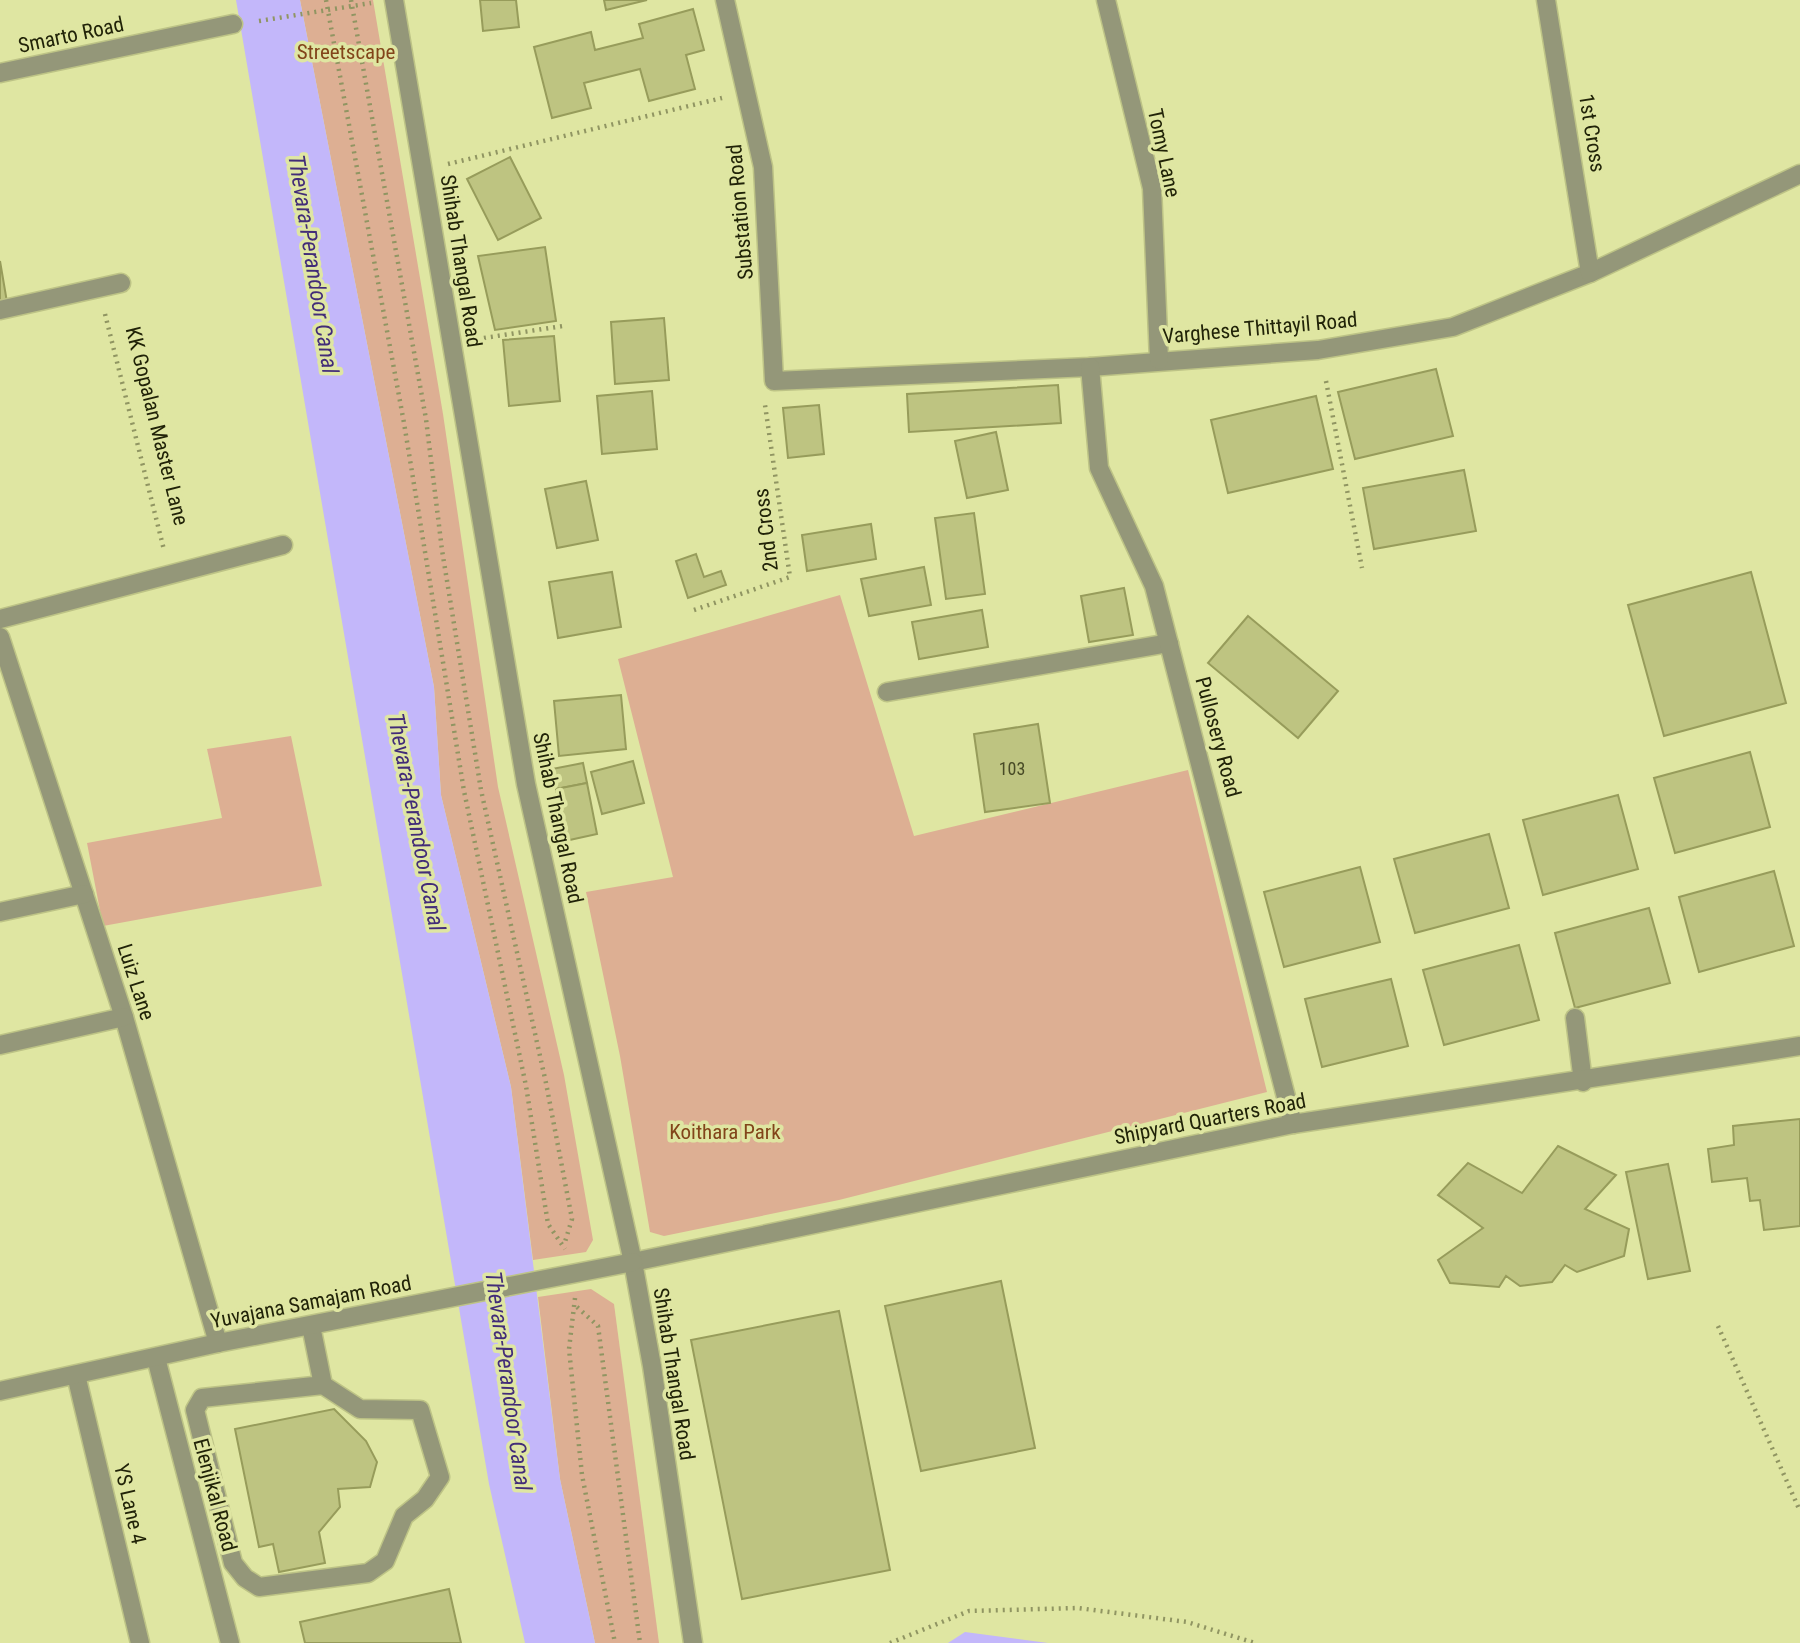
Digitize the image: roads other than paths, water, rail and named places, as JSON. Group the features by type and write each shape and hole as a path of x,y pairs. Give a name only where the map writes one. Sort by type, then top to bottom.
{"street":[{"name":"Substation Road","path":"725,0 763,167 774,382"},
{"name":"Tomy Lane","path":"1106,0 1152,188 1159,360"},
{"name":"1st Cross","path":"1546,0 1590,273"},
{"name":"Shihab Thangal Road","path":"386,1 423,170 526,784 633,1262 652,1366 693,1643"},
{"name":"Smarto Road","path":"0,73 233,24"},
{"name":"Varghese Thittayil Road","path":"774,382 1090,367 1318,350 1453,327 1590,273 1800,174"},
{"path":"0,310 121,284"},
{"name":"Pullosery Road","path":"1090,367 1099,468 1154,586 1293,1124"},
{"path":"0,619 283,545"},
{"name":"Luiz Lane","path":"0,637 124,1017 219,1343"},
{"path":"887,692 1169,643"},
{"path":"0,912 83,894"},
{"path":"0,1045 124,1017"},
{"path":"1575,1018 1583,1082"},
{"name":"Shipyard Quarters Road","path":"633,1262 1293,1124 1583,1082 1800,1046"},
{"name":"Yuvajana Samajam Road","path":"0,1391 219,1343 633,1262"},
{"path":"311,1325 323,1385 360,1409 420,1410 440,1477 425,1499 404,1516 385,1561 368,1573 260,1587 245,1578 233,1563 195,1410 202,1398 323,1385"},
{"name":"Elenjikal Road","path":"156,1358 230,1643"},
{"name":"YS Lane 4","path":"76,1376 140,1643"}],"water":[{"name":"Thevara-Perandoor Canal","path":"236,0 300,0 434,687 441,795 511,1087 560,1479 595,1643 525,1643 489,1484"},
{"path":"965,1632 1048,1643 948,1643"}],"park label":[{"name":"Streetscape","path":"346,52"},
{"name":"Koithara Park","path":"725,1132"}]}
